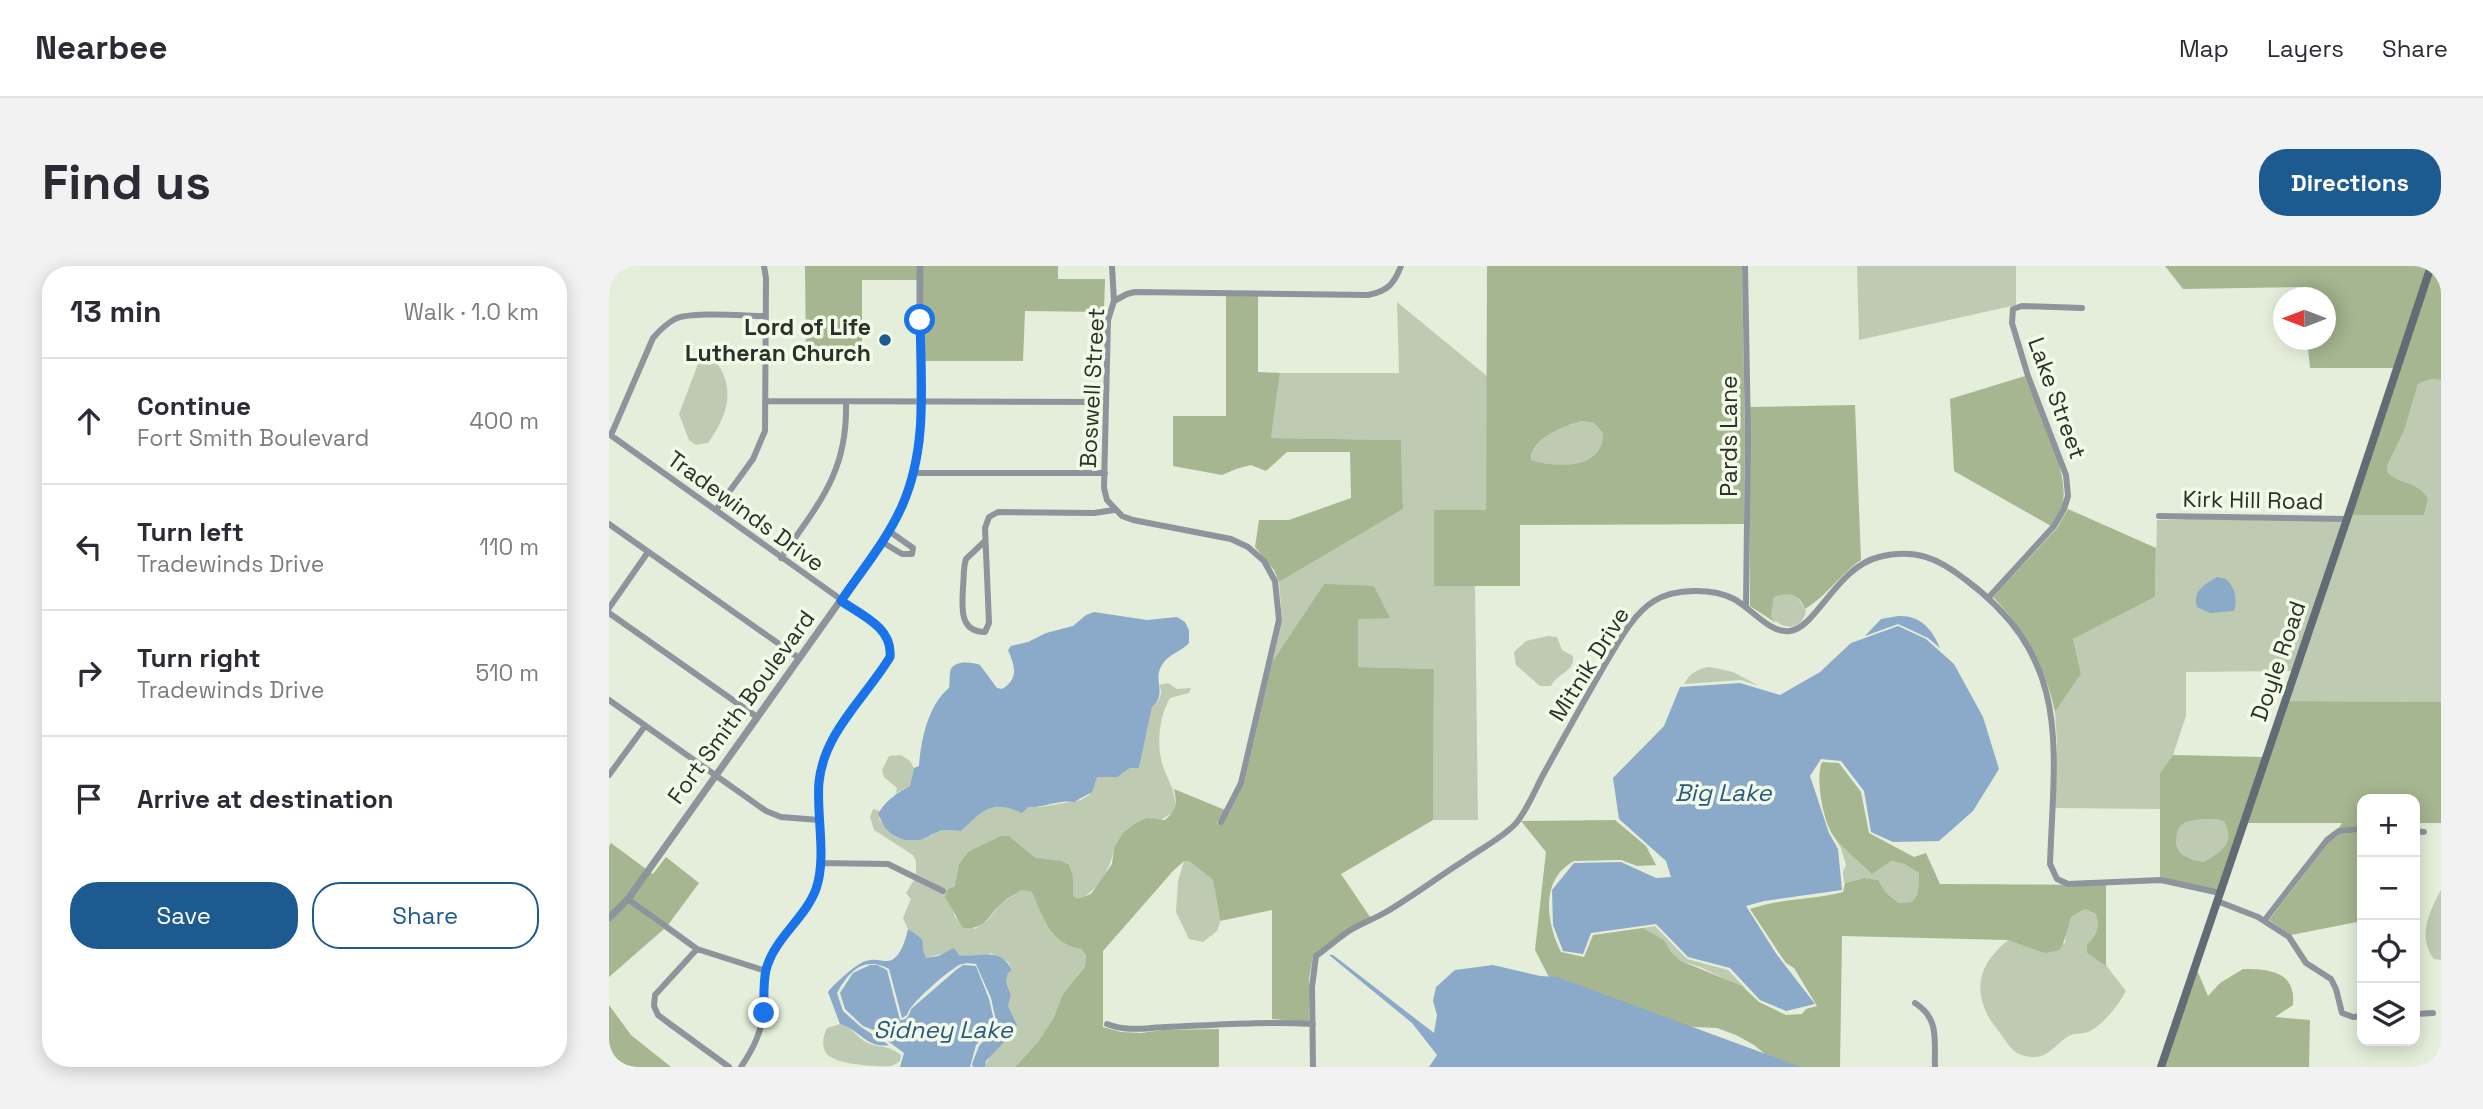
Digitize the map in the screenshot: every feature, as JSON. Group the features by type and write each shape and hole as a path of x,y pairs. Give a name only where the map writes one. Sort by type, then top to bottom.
{"main road":[{"name":"Doyle Road","path":"2161,1067 2431,266"}],"street":[{"path":"716,510 761,445 765,431 767,401 764,266"},
{"name":"Fort Smith Boulevard","path":"609,918 628,899 841,601 882,542 902,506 914,473 920,441 920,266"},
{"name":"Boswell Street","path":"1112,266 1114,301 1108,320 1104,488 1107,500 1114,510"},
{"path":"1114,301 1135,292 1368,295 1380,293 1392,285 1401,266"},
{"name":"Pards Lane","path":"1745,266 1748,437 1746,607"},
{"name":"Lake Street","path":"1989,597 2054,526 2068,496 2067,475 2028,376 2012,323 2013,309 2022,306 2082,309"},
{"path":"610,435 653,338 663,327 676,319 689,316 766,316"},
{"path":"767,401 1106,402"},
{"path":"781,558 835,476 845,440 846,402"},
{"name":"Tradewinds Drive","path":"610,435 874,623 889,639 891,647 890,657 828,749 819,781 820,863 817,886 810,904 775,951 766,971 761,1032 741,1067"},
{"path":"914,473 1105,473"},
{"path":"985,541 966,559 962,603 965,623 982,632 988,628 989,623 985,541 987,520 998,512 1094,513 1114,510 1133,520 1231,539 1254,551 1271,571 1275,580 1279,620 1241,783 1221,822"},
{"name":"Kirk Hill Road","path":"2159,516 2347,519"},
{"path":"609,524 799,658"},
{"path":"882,542 902,554 912,554 913,548 910,544 889,531"},
{"path":"648,552 609,610 757,718"},
{"name":"Mitnik Drive","path":"1313,1067 1312,979 1316,956 1350,930 1385,913 1517,823 1622,635 1646,607 1655,600 1688,592 1721,595 1746,607 1773,626 1790,631 1809,619 1845,575 1856,567 1868,560 1899,554 1923,555 1935,559 1989,597 2008,616 2021,635 2045,682 2054,742 2050,864 2057,879 2069,884 2161,880 2219,897 2264,920 2289,937 2306,963 2331,979 2341,1013 2357,1017"},
{"path":"609,701 766,811 781,817 819,820"},
{"path":"609,775 645,726"},
{"path":"2264,920 2327,840 2339,831 2357,829"},
{"path":"2420,832 2424,832"},
{"path":"820,863 888,864 943,891"},
{"path":"628,899 697,949 766,971"},
{"path":"697,949 655,995 654,1006 658,1015 729,1067"},
{"path":"1915,1003 1926,1010 1932,1020 1934,1067"},
{"path":"2420,1014 2433,1013"},
{"path":"1107,1024 1141,1031 1162,1027 1274,1021 1313,1024"}],"green space":[{"path":"805,266 917,266 917,280 862,280 862,361 806,361"},
{"path":"923,266 1058,266 1058,279 1105,279 1104,312 1025,311 1023,361 924,361"},
{"path":"1487,266 1742,266 1744,524 1520,525 1520,586 1434,586 1434,510 1486,510","holes":["1581,421 1594,423 1603,433 1601,445 1596,454 1587,460 1566,465 1531,460 1536,446 1549,434"]},
{"path":"1857,266 2016,266 2016,305 1859,340"},
{"path":"2165,266 2428,266 2394,368 2310,368 2308,350 2336,350 2336,287 2183,289"},
{"path":"2434,266 2441,266 2441,380 2431,379 2418,384 2404,431 2387,466 2388,473 2413,485 2428,498 2424,515 2352,515"},
{"path":"1226,296 1258,296 1258,372 1280,373 1271,438 1401,440 1403,509 1279,582 1274,570 1255,547 1259,520 1289,520 1351,498 1350,452 1287,452 1266,471 1251,465 1222,475 1173,466 1173,416 1226,416"},
{"path":"1397,302 1487,376 1486,511 1434,511 1434,586 1475,586 1478,820 1433,820 1434,669 1358,667 1358,618 1389,618 1324,584 1272,662 1282,620 1279,582 1403,509 1401,440 1271,438 1280,373 1399,373"},
{"path":"710,354 724,376 727,398 716,432 708,443 696,445 689,440 679,414 701,356"},
{"path":"2025,376 2051,439 2064,489 2060,511 2051,526 1954,471 1950,399"},
{"path":"2431,379 2441,380 2441,702 2288,701 2352,515 2424,515 2427,498 2413,485 2388,473 2387,466 2404,431 2418,384"},
{"path":"1855,405 1861,560 1805,609 1793,595 1774,597 1771,616 1776,623 1750,606 1750,407"},
{"path":"1581,421 1594,423 1603,433 1601,445 1595,454 1577,464 1531,460 1532,452 1542,440"},
{"path":"2068,509 2156,548 2155,597 2073,639 2081,674 2055,712 2046,680 2032,650 2015,622 1993,597 2057,528"},
{"path":"2157,520 2343,521 2292,671 2186,672 2186,716 2173,755 2160,773 2160,809 2055,808 2055,712 2081,674 2073,639 2155,597"},
{"path":"1324,584 1374,586 1390,618 1358,619 1358,667 1434,669 1433,820 1341,874 1370,917 1313,956 1309,979 1309,1022 1272,1019 1272,910 1220,921 1213,880 1189,861 1184,861 1103,951 1103,1027 1121,1032 1141,1033 1219,1029 1219,1067 1015,1067 1038,1042 1053,1019 1063,994 1085,967 1086,955 1081,949 1062,942 1055,936 1044,920 1032,892 1022,890 1005,900 978,927 963,928 945,897 948,889 954,887 959,864 968,852 1001,836 1009,836 1036,858 1061,861 1069,865 1073,877 1073,896 1078,899 1091,894 1112,864 1114,848 1123,833 1147,818 1165,820 1172,813 1176,798 1174,789 1225,810 1217,823 1222,825 1244,783 1272,662"},
{"path":"1787,592 1796,595 1806,611 1804,618 1791,627 1775,621 1771,616 1774,597"},
{"path":"1548,636 1557,637 1562,650 1573,656 1573,661 1551,686 1540,686 1516,665 1514,652 1526,641"},
{"path":"1710,667 1733,672 1759,686 1741,680 1684,684 1695,672"},
{"path":"1168,683 1177,689 1191,688 1189,693 1170,698 1160,727 1161,759 1175,798 1174,812 1114,848 1107,871 1092,891 1078,900 1073,896 1073,877 1036,858 1009,836 968,852 959,864 950,903 955,917 975,929 988,920 1001,903 1022,890 1033,892 1049,929 1062,942 1081,949 1086,955 1085,967 1063,994 1053,1019 1038,1042 1015,1067 985,1067 990,1057 1017,1026 1008,1006 1011,995 1006,982 1008,973 1012,970 1008,962 991,953 985,956 966,956 948,952 926,958 921,938 908,929 903,918 911,899 906,893 914,880 944,894 947,890 916,874 913,855 874,830 870,817 873,809 880,811 879,819 893,835 930,836 942,830 961,831 980,814 994,807 1001,806 1019,812 1028,807 1081,800 1089,795 1096,777 1122,774 1130,768 1139,768 1152,707 1161,694 1159,685"},
{"path":"2288,701 2441,702 2441,823 2420,823 2420,794 2357,794 2357,827 2338,829 2342,823 2247,823"},
{"path":"901,755 910,761 914,768 910,786 896,793 897,788 884,777 882,770 889,756"},
{"path":"2173,755 2263,757 2218,890 2160,877 2160,773","holes":["2202,819 2224,821 2228,841 2216,854 2204,862 2187,857 2179,851 2177,834 2183,824"]},
{"path":"1822,762 1839,763 1861,792 1869,833 1914,857 1926,853 1940,884 2106,885 2106,966 2087,953 2087,945 2095,934 2098,923 2096,914 2085,909 2071,917 2059,950 2045,953 2008,940 1842,936 1840,1067 1781,1067 1754,1045 1736,1035 1717,1028 1676,1026 1550,979 1535,950 1546,852 1521,821 1615,820 1646,846 1656,865 1637,866 1621,860 1574,861 1563,869 1551,890 1549,902 1552,928 1561,952 1584,957 1593,935 1643,928 1664,940 1671,952 1681,961 1742,986 1759,1002 1786,1015 1802,1014 1806,1009 1817,1006 1794,968 1786,963 1750,909 1843,892 1845,883 1864,878 1878,880 1885,892 1898,903 1912,902 1918,893 1919,873 1904,864 1891,861 1872,874 1835,838 1821,800 1819,778"},
{"path":"2194,820 2225,821 2228,828 2228,841 2221,850 2204,862 2187,857 2179,851 2176,841 2181,825"},
{"path":"2357,832 2357,922 2291,935 2269,920 2329,842 2340,834"},
{"path":"1834,837 1872,873 1890,861 1904,864 1919,873 1918,893 1912,902 1897,903 1877,880 1864,878 1844,883 1843,872 1846,865 1841,848"},
{"path":"611,843 646,869 626,897 609,914 609,846"},
{"path":"666,857 699,883 668,925 632,898 650,872 653,874"},
{"path":"1184,861 1189,861 1213,880 1220,923 1217,931 1203,942 1189,939 1176,912 1178,881"},
{"path":"2441,890 2441,960 2434,959 2429,951 2426,933 2432,907"},
{"path":"628,902 664,929 609,977 609,922"},
{"path":"2085,909 2096,914 2098,923 2095,934 2087,945 2087,953 2105,964 2126,991 2111,1013 2095,1028 2086,1033 2069,1036 2045,1054 2033,1057 2021,1055 2013,1050 1989,1018 1981,994 1982,974 1992,957 2008,940 2021,943 2065,943 2071,917"},
{"path":"1655,926 1687,959 1728,970 1746,989 1681,961 1671,952 1664,940 1643,928"},
{"path":"2243,969 2271,971 2279,974 2290,985 2293,1005 2275,1017 2310,1020 2309,1067 2164,1067 2197,970 2208,996 2220,983"},
{"path":"609,1005 631,1035 671,1067 609,1067"},
{"path":"840,1024 864,1041 896,1051 901,1055 900,1061 891,1066 877,1066 848,1063 832,1058 825,1051 824,1038 827,1028"}],"water":[{"path":"2217,577 2226,579 2234,590 2234,611 2210,613 2197,607 2198,593"},
{"path":"1094,612 1147,620 1177,617 1185,622 1189,630 1189,643 1168,658 1159,671 1159,697 1152,707 1139,768 1130,768 1117,777 1097,777 1092,792 1074,802 1028,807 1022,813 1003,807 989,809 961,831 942,830 920,840 905,840 885,828 878,814 892,797 910,786 914,768 919,766 927,724 936,704 949,688 953,666 964,662 980,665 997,688 1002,689 1011,681 1014,672 1008,650 1011,646 1073,626"},
{"path":"1906,616 1924,624 1940,648 1928,638 1898,624 1865,636 1881,619"},
{"name":"Big Lake","path":"1898,626 1926,639 1954,664 1983,717 1999,769 1973,811 1939,841 1893,842 1871,832 1864,791 1841,761 1821,759 1810,776 1829,833 1838,849 1842,890 1746,906 1777,955 1815,1004 1786,1011 1760,1000 1730,968 1688,957 1656,924 1591,933 1583,954 1563,951 1553,925 1552,890 1574,863 1621,862 1656,878 1671,877 1666,861 1619,819 1613,778 1664,726 1680,687 1740,683 1780,695 1820,672 1851,643"},
{"path":"908,929 922,939 926,958 938,956 954,948 959,955 995,955 1007,962 1012,970 1008,973 1006,982 1011,995 1008,1006 1017,1025 986,1061 985,1067 973,1067 972,1064 979,1046 997,1025 991,998 976,964 963,964 954,968 921,996 902,1018 889,969 880,965 864,965 846,978 837,993 843,1011 861,1027 889,1045 875,1044 840,1024 828,992 862,963 872,960 888,961 896,957"},
{"path":"1329,955 1333,955 1434,1033 1437,1015 1433,1001 1436,987 1455,970 1493,965 1540,976 1557,977 1801,1067 1429,1067 1437,1055 1412,1023"},
{"name":"Sidney Lake","path":"870,965 887,970 900,1020 906,1018 911,1009 963,965 976,966 989,999 995,1025 976,1045 970,1067 900,1067 904,1053 873,1030 863,1026 845,1009 840,993 853,973"}],"place":[{"name":"Lord of Life Lutheran Church","path":"885,340"}],"route":[{"path":"764,1013 766,971 783,938 810,904 817,886 820,863 819,781 823,761 834,737 890,657 891,647 885,634 874,623 841,601 889,531 914,473 921,423 920,320"}]}
